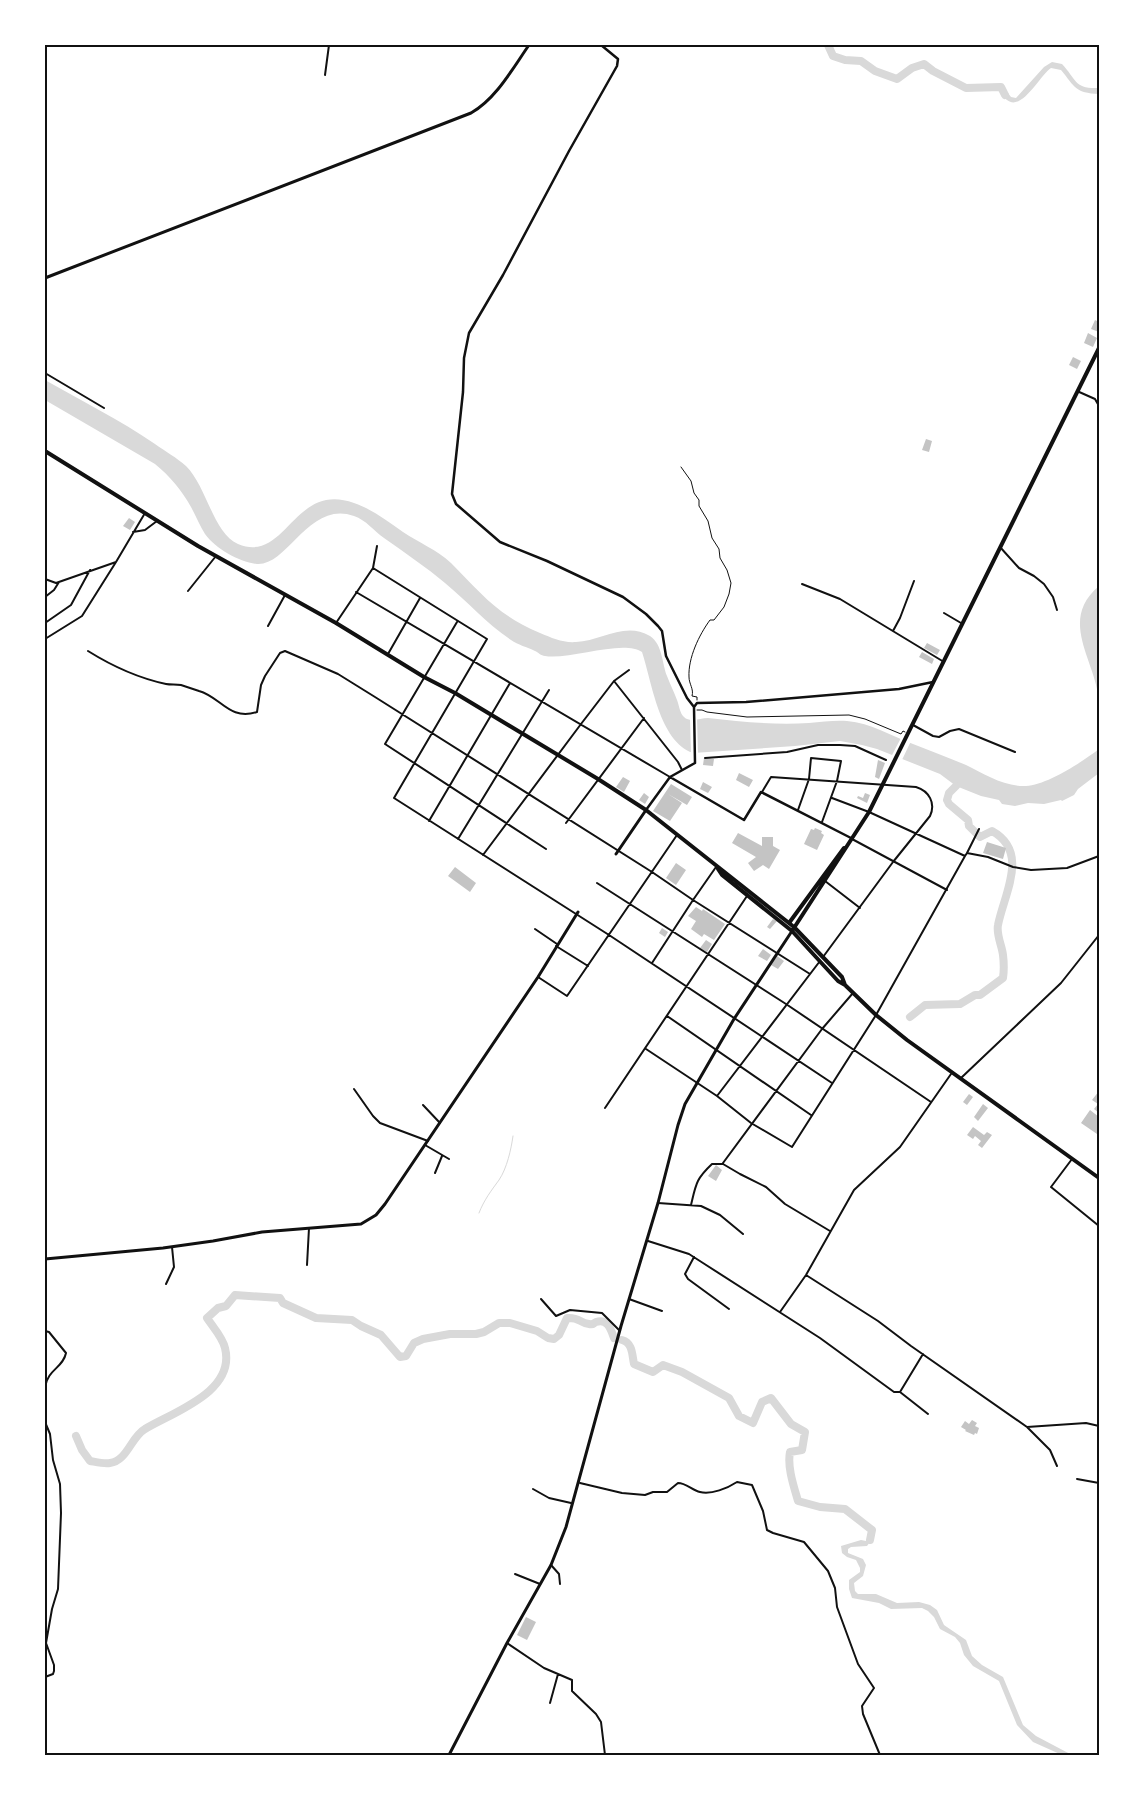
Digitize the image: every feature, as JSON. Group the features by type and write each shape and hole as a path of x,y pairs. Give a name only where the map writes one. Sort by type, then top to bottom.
{"highway":[{"path":"793,929 852,839 884,785 906,733 913,725 1099,349"},
{"path":"45,451 216,556 336,623 598,779 646,810 786,927 793,929"},
{"path":"786,927 852,839"},
{"path":"716,867 725,871 789,922 793,929 821,959 842,977 845,985 876,1015 1099,1178"}],"main road":[{"path":"45,278 471,113 478,109 493,94 529,45"},
{"path":"617,853 646,810"},
{"path":"45,1259 172,1247 262,1232 362,1224 376,1214 385,1204 538,977 578,913"},
{"path":"449,1755 550,1565 566,1527 580,1483 629,1299 685,1104 734,1019 793,929"}],"street":[{"path":"325,76 329,45"},
{"path":"601,45 618,59 617,66 568,151 503,275 469,333 464,358 463,392 452,494 456,504 500,542 547,561 623,597 646,614 662,631 666,656 687,698 694,707"},
{"path":"45,373 104,408"},
{"path":"1077,391 1095,399 1099,406"},
{"path":"45,639 82,616 144,513"},
{"path":"133,532 145,530 157,521"},
{"path":"336,623 373,568 377,546"},
{"path":"1000,547 1019,568 1044,584 1053,597 1057,610"},
{"path":"188,591 216,556"},
{"path":"45,579 56,583 116,562"},
{"path":"373,568 487,639 394,798 578,913 832,1083"},
{"path":"45,624 71,605 90,570"},
{"path":"892,631 900,618 914,581"},
{"path":"45,598 54,590 59,582"},
{"path":"802,584 840,599 944,662"},
{"path":"356,592 744,820 771,776 916,787 927,793 932,810 916,833 716,1096"},
{"path":"268,626 285,594"},
{"path":"388,654 420,598"},
{"path":"944,613 963,624"},
{"path":"457,622 384,744 546,849"},
{"path":"88,651 142,678 168,685 180,685 208,694 223,707 241,713 257,712 264,676 280,653 285,651 338,674 810,974"},
{"path":"483,855 556,755 614,682 629,670"},
{"path":"646,810 670,777 694,765 694,707 697,703 746,702 899,689 935,681"},
{"path":"428,821 510,682"},
{"path":"614,682 678,762 682,770"},
{"path":"458,839 549,690"},
{"path":"566,823 644,718"},
{"path":"913,725 933,736 939,737 959,729 1015,752"},
{"path":"705,758 787,752 818,746 840,745 855,746 886,760"},
{"path":"798,810 809,779 811,758 841,761 838,781 822,822"},
{"path":"761,792 822,822 946,890"},
{"path":"831,798 869,812 965,856"},
{"path":"646,1048 716,1096 751,1124 792,1147 876,1015 979,829"},
{"path":"538,977 567,996 677,835"},
{"path":"967,853 1000,861 1013,867 1031,870 1067,868 1099,856"},
{"path":"652,963 716,867"},
{"path":"825,881 860,908"},
{"path":"597,884 786,1004 931,1102"},
{"path":"605,1108 748,896"},
{"path":"535,929 588,966"},
{"path":"961,1078 1061,983 1099,935"},
{"path":"723,1164 822,1029 853,993"},
{"path":"667,1016 811,1115"},
{"path":"780,1312 806,1275 854,1190 900,1147 952,1072"},
{"path":"354,1089 372,1116 380,1123 426,1143 449,1159"},
{"path":"423,1105 440,1124"},
{"path":"435,1172 442,1155"},
{"path":"1073,1158 1050,1187 1099,1226"},
{"path":"691,1205 696,1182 701,1175 712,1164 723,1164 766,1187 785,1204 830,1231"},
{"path":"658,1203 701,1206 720,1214 743,1234"},
{"path":"307,1265 309,1228"},
{"path":"646,1240 674,1248 694,1258 820,1338 894,1392 900,1392 928,1414"},
{"path":"166,1284 174,1266 172,1247"},
{"path":"694,1258 685,1274 688,1279 729,1309"},
{"path":"806,1275 878,1321 1027,1426 1050,1450 1057,1466"},
{"path":"541,1299 556,1316 570,1310 602,1313 620,1332"},
{"path":"629,1299 662,1311"},
{"path":"45,1331 54,1337 66,1353 65,1358 47,1377 45,1387"},
{"path":"900,1392 923,1354"},
{"path":"45,1422 50,1434 53,1460 60,1484 62,1513 59,1583 46,1643 54,1664 54,1670 53,1674 45,1677"},
{"path":"1027,1426 1086,1424 1099,1426"},
{"path":"1077,1479 1099,1483"},
{"path":"580,1483 622,1493 642,1495 652,1492 667,1492 678,1483 683,1483 701,1492 710,1493 729,1488 737,1482 752,1485 763,1511 767,1530 804,1542 828,1571 835,1588 838,1607 858,1664 874,1688 862,1706 863,1714 880,1755"},
{"path":"533,1489 549,1498 574,1504"},
{"path":"550,1565 559,1574 560,1584"},
{"path":"515,1574 540,1584"},
{"path":"508,1642 544,1668 572,1680 572,1691 596,1714 601,1722 605,1755"},
{"path":"550,1703 558,1674"}],"path":[{"path":"681,467 691,481 694,493 699,500 699,506 708,521 712,538 719,549 720,558 727,570 731,583 724,607 714,620 710,620 701,632 690,658 692,696 697,697 697,703"},
{"path":"698,710 747,717 849,715 865,719 901,734 903,731 906,733"}],"shaded area":[{"path":"1052,62 1062,64 1080,85 1099,88 1099,94 1085,92 1076,88 1061,70 1051,68 1025,97 1019,101 1013,102 1003,96 1001,87 1011,97 1016,98 1044,67"},
{"path":"45,380 128,427 186,466 193,475 222,530 238,544 255,547 268,543 303,512 317,503 334,499 354,503 373,512 440,554 501,611 512,619 540,633 567,642 585,641 631,630 650,636 660,649 665,671 681,712 686,719 708,718 784,724 856,722 873,727 966,765 995,779 1018,786 1044,782 1074,766 1099,749 1099,773 1078,789 1074,795 1062,801 1044,804 1028,803 1015,806 1002,804 999,800 981,796 956,786 940,774 877,749 840,741 693,753 681,746 665,724 642,652 622,648 545,656 514,642 502,634 438,577 354,516 338,514 324,517 268,562 257,564 236,558 210,540 180,490 155,464 45,400"},
{"path":"1099,586 1099,706 1095,680 1082,638 1080,625 1082,611 1088,599"},
{"path":"1099,706 1099,725 1097,725"},
{"path":"870,1530 875,1530 875,1535 867,1546 851,1547 848,1549 848,1553 863,1559 866,1565 863,1576 854,1583 855,1591 858,1594 876,1594 897,1603 919,1602 930,1605 937,1610 944,1625 966,1640 972,1656 982,1665 1003,1677 1023,1725 1036,1736 1072,1755 1062,1755 1033,1742 1017,1725 999,1681 973,1666 964,1655 960,1643 955,1637 940,1629 934,1617 928,1611 922,1608 891,1609 879,1603 852,1598 849,1580 860,1572 860,1568 856,1560 842,1553 841,1546 861,1540 866,1541"}],"pier":[{"path":"690,718 697,718 698,754 691,755"},
{"path":"902,736 911,741 901,762 891,757"}],"building":[{"path":"1095,320 1099,322 1099,332 1091,329"},
{"path":"1088,333 1097,338 1093,347 1084,343"},
{"path":"1073,357 1081,361 1077,369 1069,365"},
{"path":"926,439 932,441 929,452 922,450"},
{"path":"129,518 135,522 130,530 123,526"},
{"path":"927,643 940,650 937,655 924,648"},
{"path":"922,652 934,659 932,664 919,657"},
{"path":"704,758 714,759 713,766 703,765"},
{"path":"878,760 885,763 879,779 875,777"},
{"path":"739,773 753,780 749,787 736,780"},
{"path":"623,777 630,781 624,792 616,787"},
{"path":"703,782 712,787 708,793 700,789"},
{"path":"671,784 692,797 687,805 668,794 682,803 670,821 653,811"},
{"path":"644,793 649,797 645,804 639,800"},
{"path":"865,793 870,795 867,803 857,798 858,796 863,798"},
{"path":"815,828 822,831 821,833 824,835 817,850 804,844 811,829 814,830"},
{"path":"738,833 762,846 762,837 773,837 773,846 780,850 769,869 763,865 754,871 748,863 756,857 732,843"},
{"path":"987,842 1006,848 1003,859 983,853"},
{"path":"676,863 686,870 676,885 666,878"},
{"path":"455,867 476,883 470,892 448,876"},
{"path":"696,907 702,911 703,909 725,924 714,940 704,934 702,937 691,929 696,921 688,916"},
{"path":"773,919 777,921 770,929 767,927"},
{"path":"662,928 668,932 665,937 659,933"},
{"path":"706,940 712,944 707,952 700,948"},
{"path":"763,949 771,955 767,961 758,956"},
{"path":"777,956 784,961 778,969 771,965"},
{"path":"1099,1091 1099,1113 1094,1109 1098,1104 1092,1100"},
{"path":"969,1094 973,1097 967,1105 963,1102"},
{"path":"983,1104 988,1108 978,1121 974,1117"},
{"path":"1090,1110 1099,1117 1099,1131 1097,1134 1081,1123"},
{"path":"973,1127 984,1135 987,1132 992,1135 982,1148 978,1145 981,1141 975,1136 973,1139 967,1135"},
{"path":"716,1165 722,1170 716,1181 708,1176"},
{"path":"972,1420 977,1423 975,1426 979,1428 977,1434 975,1433 974,1435 961,1427 965,1421 969,1424"},
{"path":"526,1617 536,1622 527,1640 517,1635"}],"waterway":[{"path":"828,45 833,56 845,60 861,61 875,71 897,79 912,68 924,64 933,71 966,88 1001,87 1005,95"},
{"path":"910,1017 925,1005 960,1004 975,995 980,995 1003,978 1003,958 998,929 1012,874 1010,850 1003,840 992,831 980,837 969,826 968,820 949,804 947,800 949,793 956,786"},
{"path":"479,1213 504,1170 513,1136"},
{"path":"76,1436 82,1450 90,1461 110,1463 121,1458 136,1437 145,1429 200,1399 221,1377 226,1363 224,1344 207,1318 218,1308 226,1306 235,1295 280,1298 283,1303 316,1318 352,1320 381,1335 400,1357 406,1356 414,1343 423,1339 450,1334 476,1334 484,1332 499,1323 510,1323 537,1331 548,1338 554,1339 559,1335 567,1318 575,1318 592,1324 600,1321 606,1323 614,1338"},
{"path":"622,1340 630,1347 634,1364 653,1372 663,1365 682,1372 729,1398 739,1416 753,1423 762,1402 771,1398 791,1424 805,1432 802,1450 790,1452 789,1458 791,1477 798,1501 820,1507 845,1509 872,1530 870,1540"}]}
